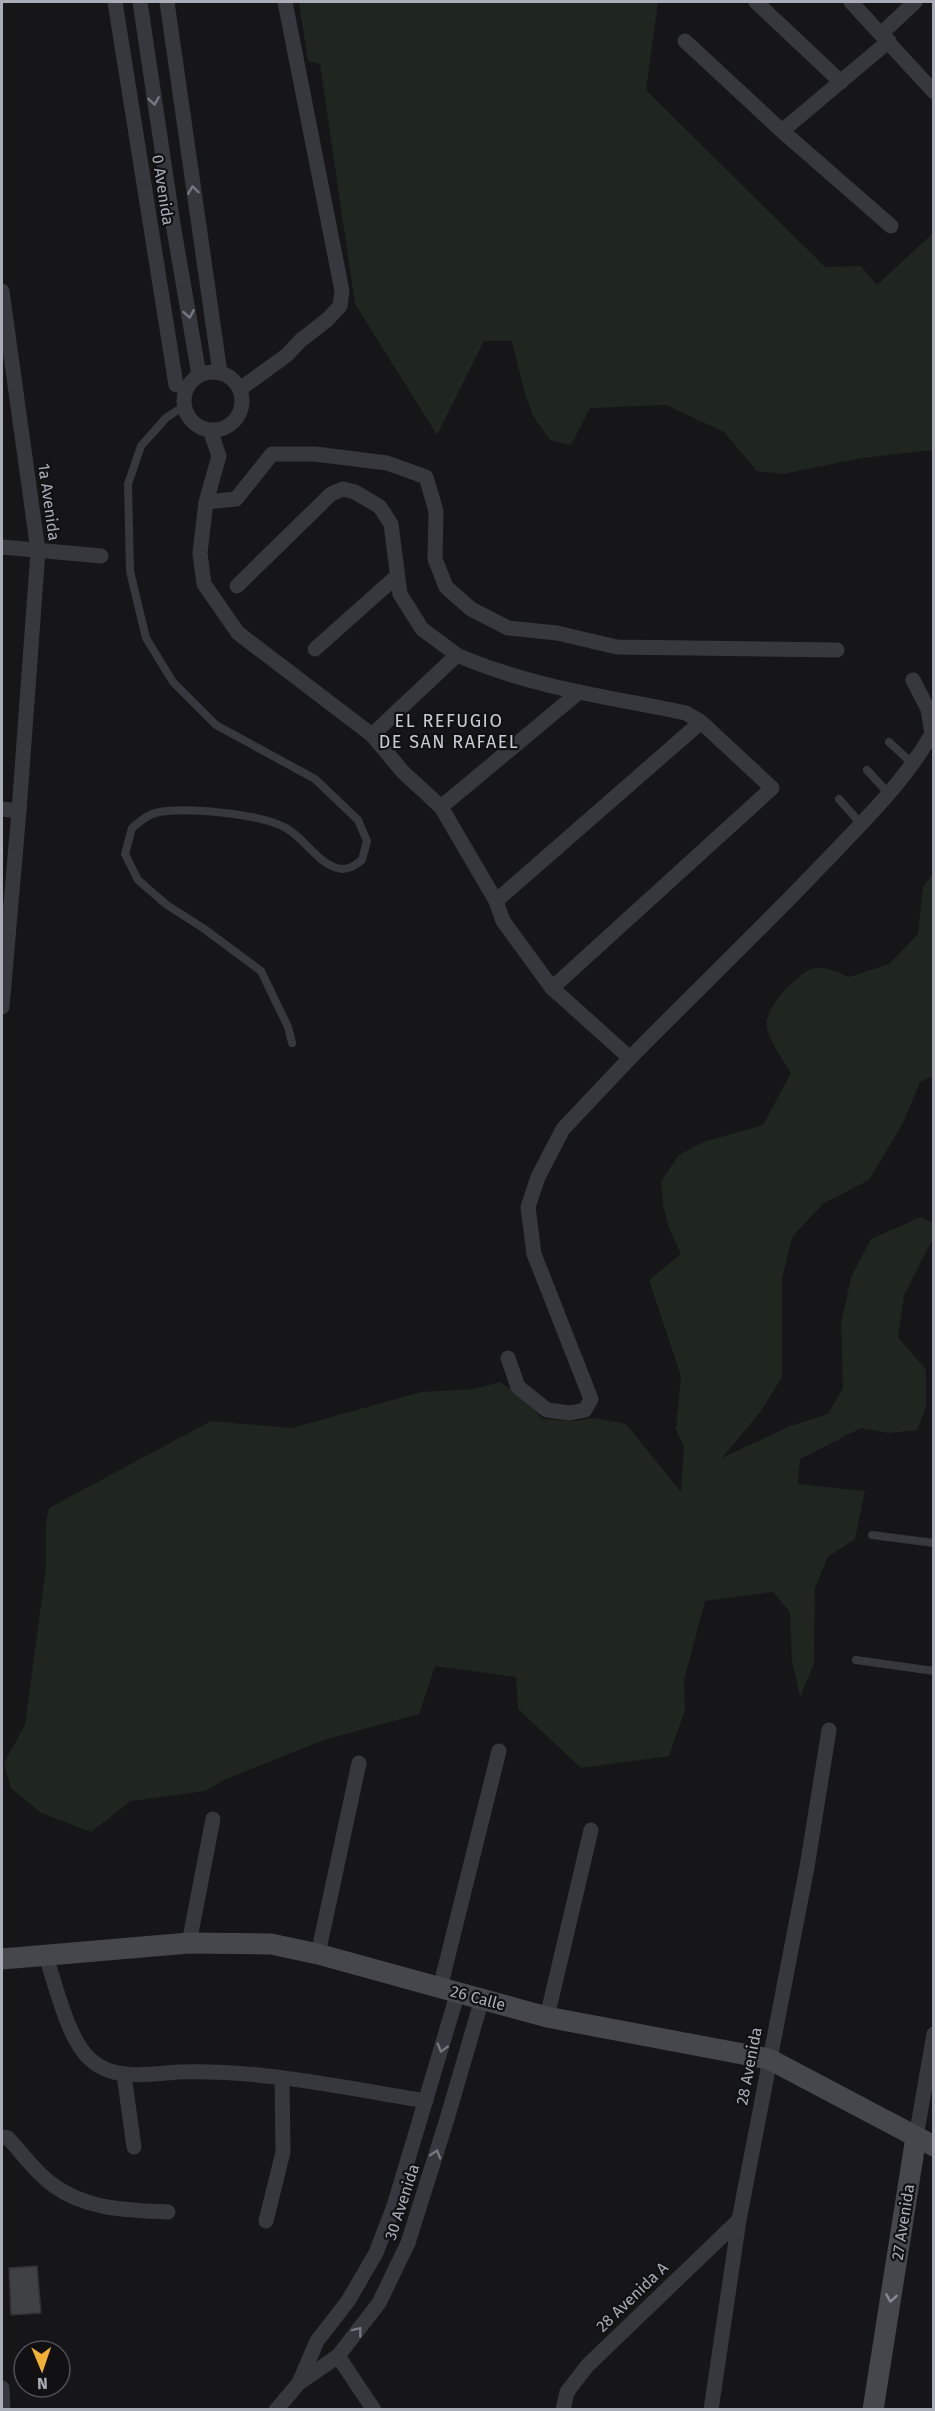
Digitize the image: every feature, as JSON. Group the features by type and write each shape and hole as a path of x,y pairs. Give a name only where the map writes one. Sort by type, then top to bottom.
{"street":[{"name":"0 Avenida","path":"115,2 176,385"},
{"path":"140,2 173,224 199,375"},
{"path":"167,2 220,373"},
{"path":"240,389 287,355 300,341 328,320 340,306 342,291 285,2"},
{"path":"756,2 841,82"},
{"path":"851,2 886,37 933,92"},
{"path":"782,131 841,82 886,37 915,2"},
{"path":"684,41 782,131 891,226"},
{"path":"149,68 175,63"},
{"path":"173,224 197,219"},
{"path":"184,284 206,281"},
{"name":"1a Avenida","path":"2,291 38,551 2,1007"},
{"path":"209,372 220,373 231,378 240,389 240,412 233,422 222,429 210,430 198,426 189,418 184,406 187,388 199,375 209,372"},
{"path":"210,430 219,456 206,502 200,553 204,584 238,633 372,735 403,772 441,807 496,901 503,921 552,988 630,1058"},
{"path":"206,502 236,499 272,454 315,454 387,463 426,477 436,511 435,559 446,587 471,609 508,628 557,633 617,647 837,650"},
{"path":"237,586 331,494 343,489 356,492 380,507 390,524 400,594 422,629 457,655 535,682 686,713 701,723 772,788 552,988"},
{"path":"2,548 100,556"},
{"path":"315,649 397,576"},
{"path":"372,735 457,655"},
{"path":"508,1358 518,1387 547,1410 570,1413 585,1410 591,1399 534,1254 528,1207 538,1177 563,1129 861,824 914,765 932,734 927,709 913,680"},
{"path":"441,807 579,692"},
{"path":"496,901 701,723"},
{"path":"2,809 19,811"},
{"name":"28 Avenida","path":"711,2409 739,2220 807,1867 829,1730"},
{"name":"30 Avenida","path":"299,2383 317,2341 348,2301 376,2253 394,2206 426,2101 499,1751"},
{"path":"318,1954 359,1763"},
{"path":"189,1943 213,1819"},
{"path":"547,2017 591,1830"},
{"name":"26 Calle","path":"2,1959 189,1943 271,1944 318,1954 547,2017 769,2059 925,2142"},
{"path":"46,1957 71,2028 81,2048 90,2060 102,2068 124,2074 183,2072 282,2078 426,2101"},
{"name":"30 Avenida","path":"276,2409 299,2383 338,2356 380,2303 408,2243 482,1999"},
{"name":"27 Avenida","path":"873,2409 925,2142 933,2034"},
{"path":"124,2074 134,2147"},
{"path":"266,2221 283,2152 282,2078"},
{"path":"2,2137 8,2138 53,2185 91,2205 126,2210 168,2212"},
{"name":"28 Avenida A","path":"563,2409 567,2392 587,2366 739,2220"},
{"path":"338,2356 374,2409"},
{"path":"2,2388 3,2409"}],"lane":[{"path":"184,406 166,418 141,446 128,483 130,571 146,638 172,681 216,725 315,779 358,820 367,841 362,860 351,868 338,868 326,862 285,827 254,818 184,810 153,813 132,828 125,854 138,880 167,905 203,928 261,971 288,1027 292,1043"},
{"path":"889,742 914,765"},
{"path":"867,770 889,794"},
{"path":"839,799 861,824"},
{"path":"873,1535 933,1544"},
{"path":"856,1660 933,1671"}],"shaded area":[{"path":"299,2 658,2 646,90 825,267 861,266 877,285 933,233 933,450 862,458 783,474 757,471 724,432 666,405 590,408 571,445 550,440 533,416 524,391 512,341 484,341 437,435 355,304 320,64 308,61"},
{"path":"933,876 933,1076 920,1082 903,1123 869,1180 824,1203 792,1237 782,1279 782,1377 761,1411 722,1458 788,1427 828,1414 843,1388 841,1324 851,1277 871,1239 921,1217 933,1223 933,1238 904,1296 898,1337 926,1370 926,1407 917,1430 889,1433 861,1428 800,1459 798,1484 865,1491 855,1539 828,1557 815,1588 814,1664 800,1697 792,1661 790,1612 773,1592 705,1601 684,1680 685,1710 669,1756 581,1768 518,1709 516,1677 435,1666 419,1714 324,1740 226,1779 205,1791 131,1801 91,1832 41,1813 11,1788 4,1763 25,1725 46,1567 46,1523 49,1508 211,1421 292,1428 421,1392 473,1389 500,1382 527,1400 542,1419 574,1421 593,1418 626,1424 681,1492 684,1447 676,1430 681,1376 649,1280 681,1254 669,1228 663,1205 661,1181 679,1155 703,1142 763,1125 791,1073 768,1033 767,1020 775,1003 788,987 814,968 824,968 849,977 889,964 918,934 923,887"}],"building":[{"path":"37,2266 41,2313 11,2315 9,2268"}],"district":[{"name":"EL REFUGIO DE SAN RAFAEL","path":"449,731"}]}
